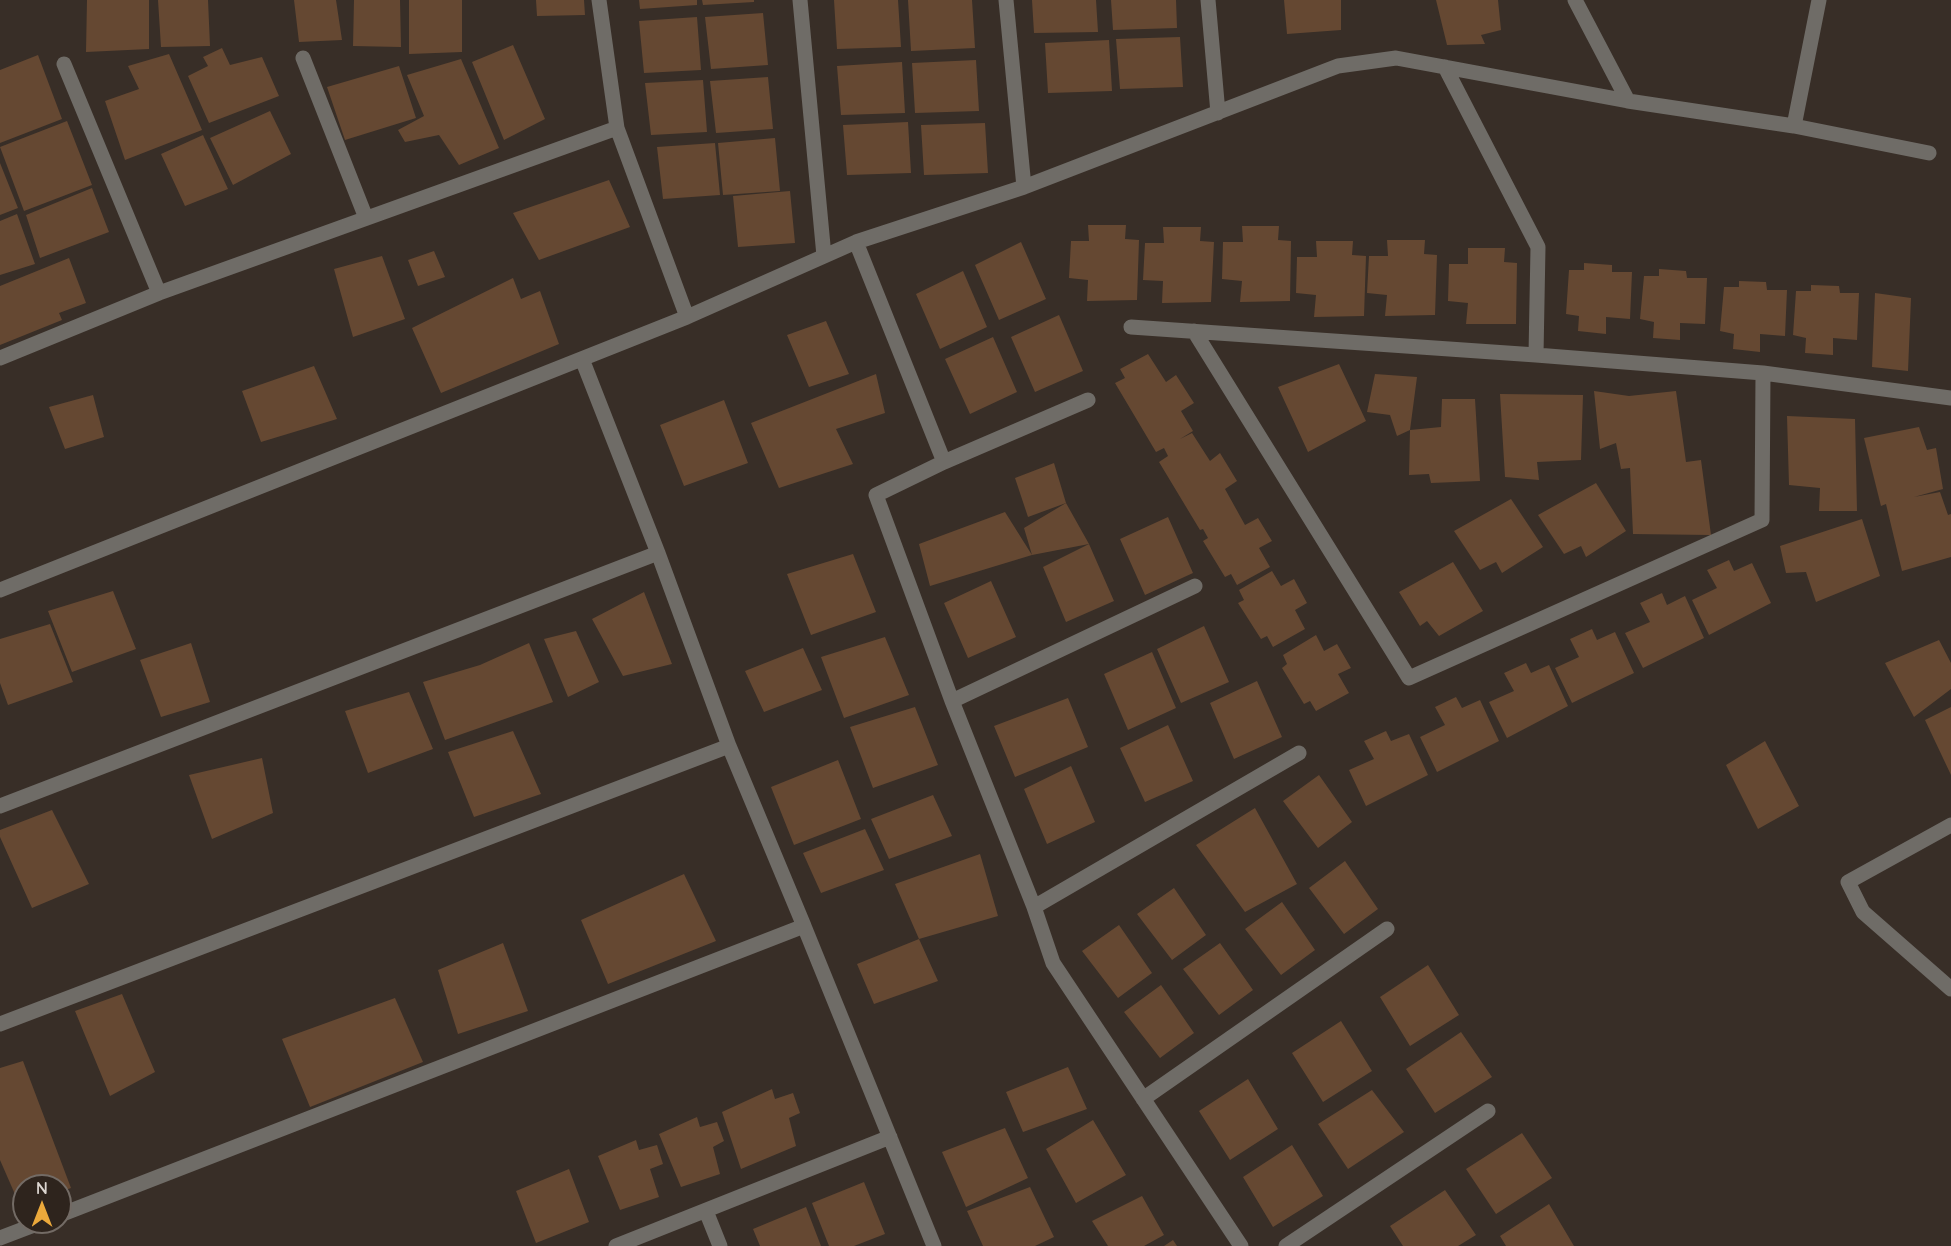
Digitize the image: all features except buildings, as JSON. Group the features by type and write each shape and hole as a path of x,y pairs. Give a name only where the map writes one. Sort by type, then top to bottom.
{"street":[{"path":"599,0 617,128 687,317"},
{"path":"800,0 825,256"},
{"path":"1006,0 1024,187"},
{"path":"1208,0 1218,112"},
{"path":"1575,0 1628,101"},
{"path":"1794,126 1819,0"},
{"path":"303,58 366,218"},
{"path":"0,590 687,317 856,242 1024,187 1338,66 1396,58 1628,101 1794,126 1929,153"},
{"path":"63,64 159,294"},
{"path":"1445,67 1538,247 1536,355"},
{"path":"0,358 159,294 617,128"},
{"path":"856,242 944,462"},
{"path":"1131,327 1763,373 1951,398"},
{"path":"1194,331 1409,678 1762,520 1763,373"},
{"path":"582,359 658,553 729,747 934,1246"},
{"path":"1088,400 944,462 876,495 952,701 1034,907 1053,963 1241,1246"},
{"path":"0,806 658,553"},
{"path":"952,701 1195,586"},
{"path":"0,1024 729,747"},
{"path":"1034,907 1299,753"},
{"path":"1951,825 1848,882 1863,912 1951,989"},
{"path":"72,1210 804,926"},
{"path":"1143,1100 1387,929"},
{"path":"1286,1246 1488,1111"},
{"path":"616,1246 890,1137"},
{"path":"706,1211 720,1246"}]}
